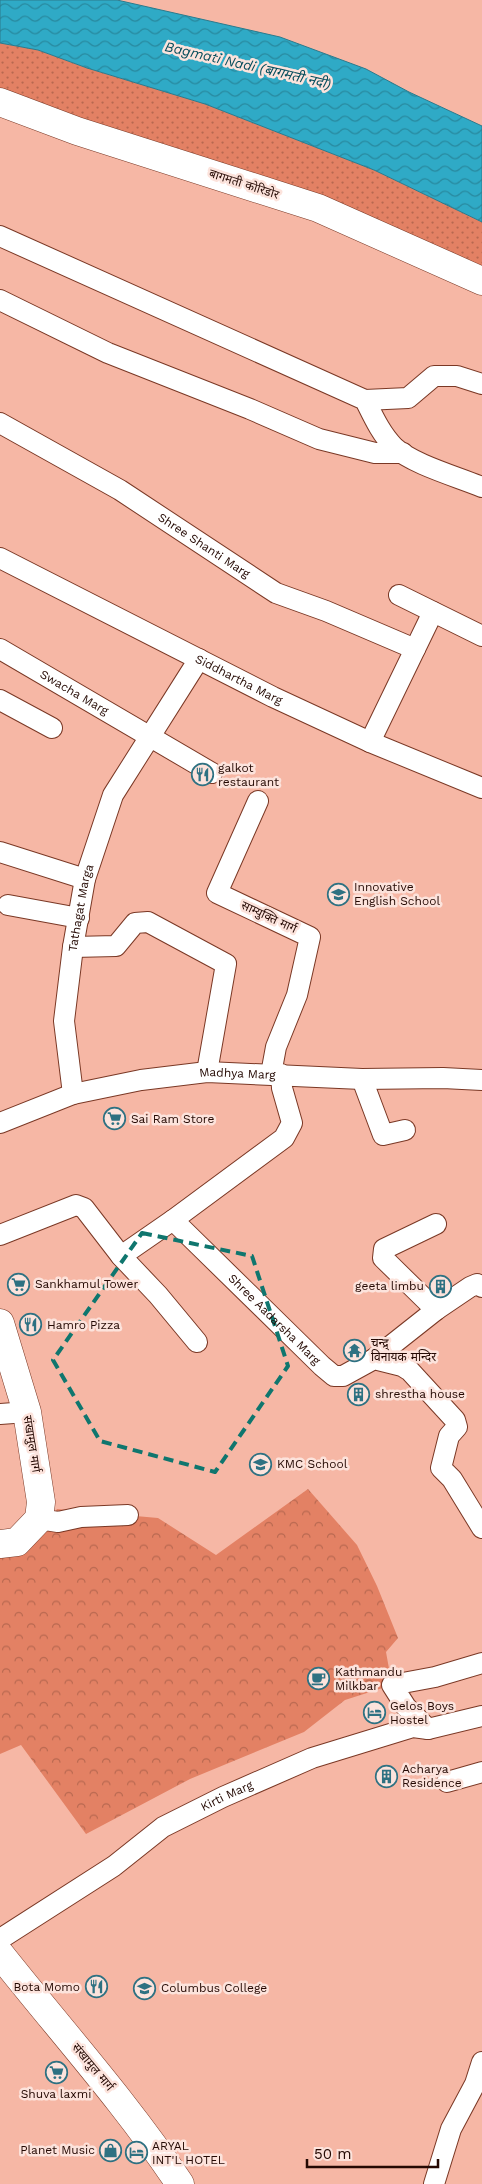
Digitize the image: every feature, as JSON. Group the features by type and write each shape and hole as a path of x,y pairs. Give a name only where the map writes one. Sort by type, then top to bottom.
{"main road":[{"name":"बागमती कोरिडोर","path":"0,102 77,131 318,208 482,281"},
{"name":"संखामुल मार्ग","path":"0,1323 27,1412 41,1502 39,1519"},
{"path":"0,1544 17,1542 39,1519"},
{"name":"संखामुल मार्ग","path":"0,1954 111,2088 149,2137 180,2184"}],"street":[{"path":"0,236 365,400 408,398 434,376 458,376 482,384"},
{"path":"0,300 108,353 250,409 319,439 375,454 403,453"},
{"path":"365,400 380,429 394,447 410,458 482,487"},
{"name":"Shree Shanti Marg","path":"0,423 120,490 276,593 326,611 415,649"},
{"name":"Siddhartha Marg","path":"0,558 273,697 370,742 482,788"},
{"path":"399,595 482,636"},
{"path":"370,742 432,612"},
{"name":"Swacha Marg","path":"0,649 212,773"},
{"name":"Tathagat Marga","path":"73,1094 67,1062 64,1021 73,947 85,879 114,795 199,659"},
{"path":"0,700 52,728"},
{"name":"साम्युक्ति मार्ग","path":"258,801 216,894 310,937 297,995 276,1046 276,1074"},
{"path":"0,852 85,879"},
{"path":"8,905 78,918"},
{"path":"73,947 116,946 135,923 148,922 226,964 207,1072"},
{"name":"Madhya Marg","path":"0,1123 73,1094 141,1080 207,1072 362,1079 443,1078 482,1080"},
{"path":"121,1256 174,1220 284,1138 292,1123 276,1074"},
{"path":"362,1079 383,1135 405,1130"},
{"path":"0,1235 76,1205 84,1208 121,1256 158,1295 197,1342"},
{"name":"Shree Aadarsha Marg","path":"174,1220 334,1376 343,1376 374,1359"},
{"path":"436,1224 384,1249 383,1258 436,1310"},
{"path":"374,1359 436,1310 470,1287 477,1284 482,1288"},
{"path":"374,1359 402,1366 410,1371 455,1420 457,1427 449,1436 441,1468 452,1479 482,1528"},
{"path":"0,1414 27,1412"},
{"path":"39,1519 58,1522 81,1517 128,1515"},
{"path":"428,1729 406,1707 392,1685 435,1677 482,1662"},
{"name":"Kirti Marg","path":"0,1939 114,1866 163,1827 223,1797 312,1758 412,1727 428,1729 482,1716"},
{"path":"447,1782 482,1772"},
{"path":"434,2184 450,2129 475,2084 482,2062"}],"highlighted area":[{"path":"142,1233 252,1256 288,1366 215,1472 100,1441 53,1360"}],"green space":[{"path":"0,43 38,50 87,68 205,104 374,170 482,222 482,267 0,95"},
{"path":"308,1489 357,1545 377,1586 398,1638 386,1652 392,1685 345,1700 304,1732 190,1779 86,1834 21,1745 0,1754 0,1553 29,1548 57,1509 158,1518 216,1555"}],"water":[{"name":"Bagmati Nadi (बागमती नदी)","path":"0,0 117,0 280,37 366,69 409,92 482,126 482,222 374,170 205,104 87,68 38,50 0,43"}],"place":[{"name":"galkot restaurant","path":"202,775"},
{"name":"Innovative English School","path":"338,894"},
{"name":"Sai Ram Store","path":"115,1119"},
{"name":"Sankhamul Tower","path":"19,1284"},
{"name":"geeta limbu","path":"440,1286"},
{"name":"Hamro Pizza","path":"31,1325"},
{"name":"चन्द्र् विनायक मन्दिर","path":"355,1350"},
{"name":"shrestha house","path":"359,1394"},
{"name":"KMC School","path":"261,1464"},
{"name":"Kathmandu Milkbar","path":"319,1679"},
{"name":"Gelos Boys Hostel","path":"374,1713"},
{"name":"Acharya Residence","path":"386,1776"},
{"name":"Bota Momo","path":"96,1987"},
{"name":"Columbus College","path":"145,1988"},
{"name":"Shuva laxmi","path":"56,2073"},
{"name":"Planet Music","path":"111,2150"},
{"name":"ARYAL INT'L HOTEL","path":"136,2153"}]}
